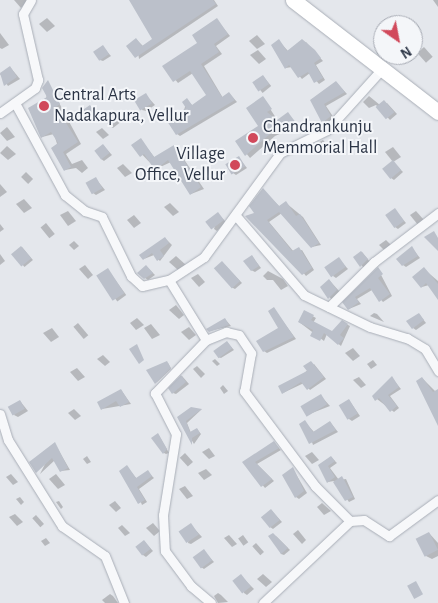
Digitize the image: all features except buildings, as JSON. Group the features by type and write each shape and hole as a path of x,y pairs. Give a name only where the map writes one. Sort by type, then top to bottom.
{"highway":[{"path":"294,0 437,110"}],"street":[{"path":"0,113 35,88 38,80 24,14 31,0"},
{"path":"15,103 65,195 85,211 102,217 131,276 142,286 169,280 204,257 236,218 280,153 327,130 382,69"},
{"path":"329,307 374,262 438,213"},
{"path":"236,218 304,295 407,338 425,349 438,371"},
{"path":"169,280 206,340"},
{"path":"211,603 191,586 165,551 162,515 176,434 156,393 206,340 226,332 239,335 251,353 244,392 315,486 350,521"},
{"path":"0,414 8,440 62,526 105,556 124,603"},
{"path":"263,603 350,521 364,520 389,536 438,500"}],"place":[{"name":"Central Arts Nadakapura, Vellur","path":"44,106"},
{"name":"Chandrankunju Memmorial Hall","path":"253,138"},
{"name":"Village Office, Vellur","path":"235,165"}]}
